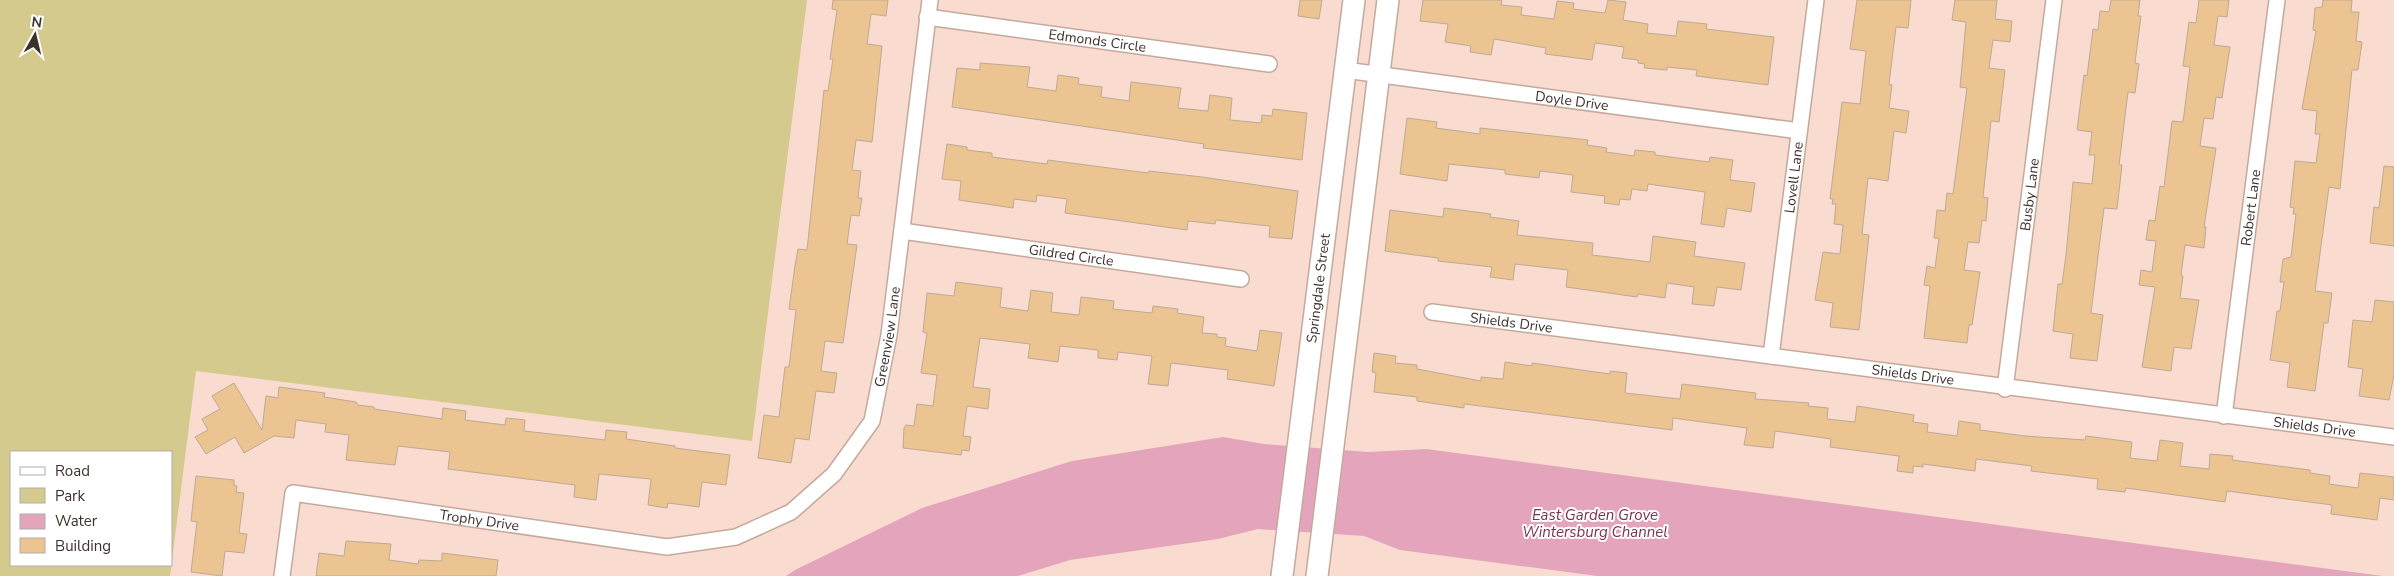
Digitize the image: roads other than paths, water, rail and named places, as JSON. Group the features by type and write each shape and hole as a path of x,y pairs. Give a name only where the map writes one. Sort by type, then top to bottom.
{"main road":[{"name":"Springdale Street","path":"1282,576 1354,0"},
{"path":"1317,576 1388,0"}],"street":[{"name":"Greenview Lane","path":"666,546 736,537 791,512 834,474 872,421 889,335 930,0"},
{"name":"Lovell Lane","path":"1771,356 1816,0"},
{"name":"Busby Lane","path":"2005,389 2054,0"},
{"name":"Robert Lane","path":"2224,416 2277,0"},
{"name":"Edmonds Circle","path":"927,17 1269,64"},
{"name":"Doyle Drive","path":"1345,70 1799,131"},
{"name":"Gildred Circle","path":"902,231 1241,279"},
{"name":"Shields Drive","path":"1432,312 1771,356 2005,389 2394,437"},
{"name":"Trophy Drive","path":"282,576 293,492 666,546"}],"water":[{"name":"East Garden Grove Wintersburg Channel","path":"1223,437 1264,444 1368,452 1426,449 2383,576 1597,576 1400,550 1364,536 1258,529 1218,539 1070,560 1018,576 786,576 922,508 1072,461"}]}
